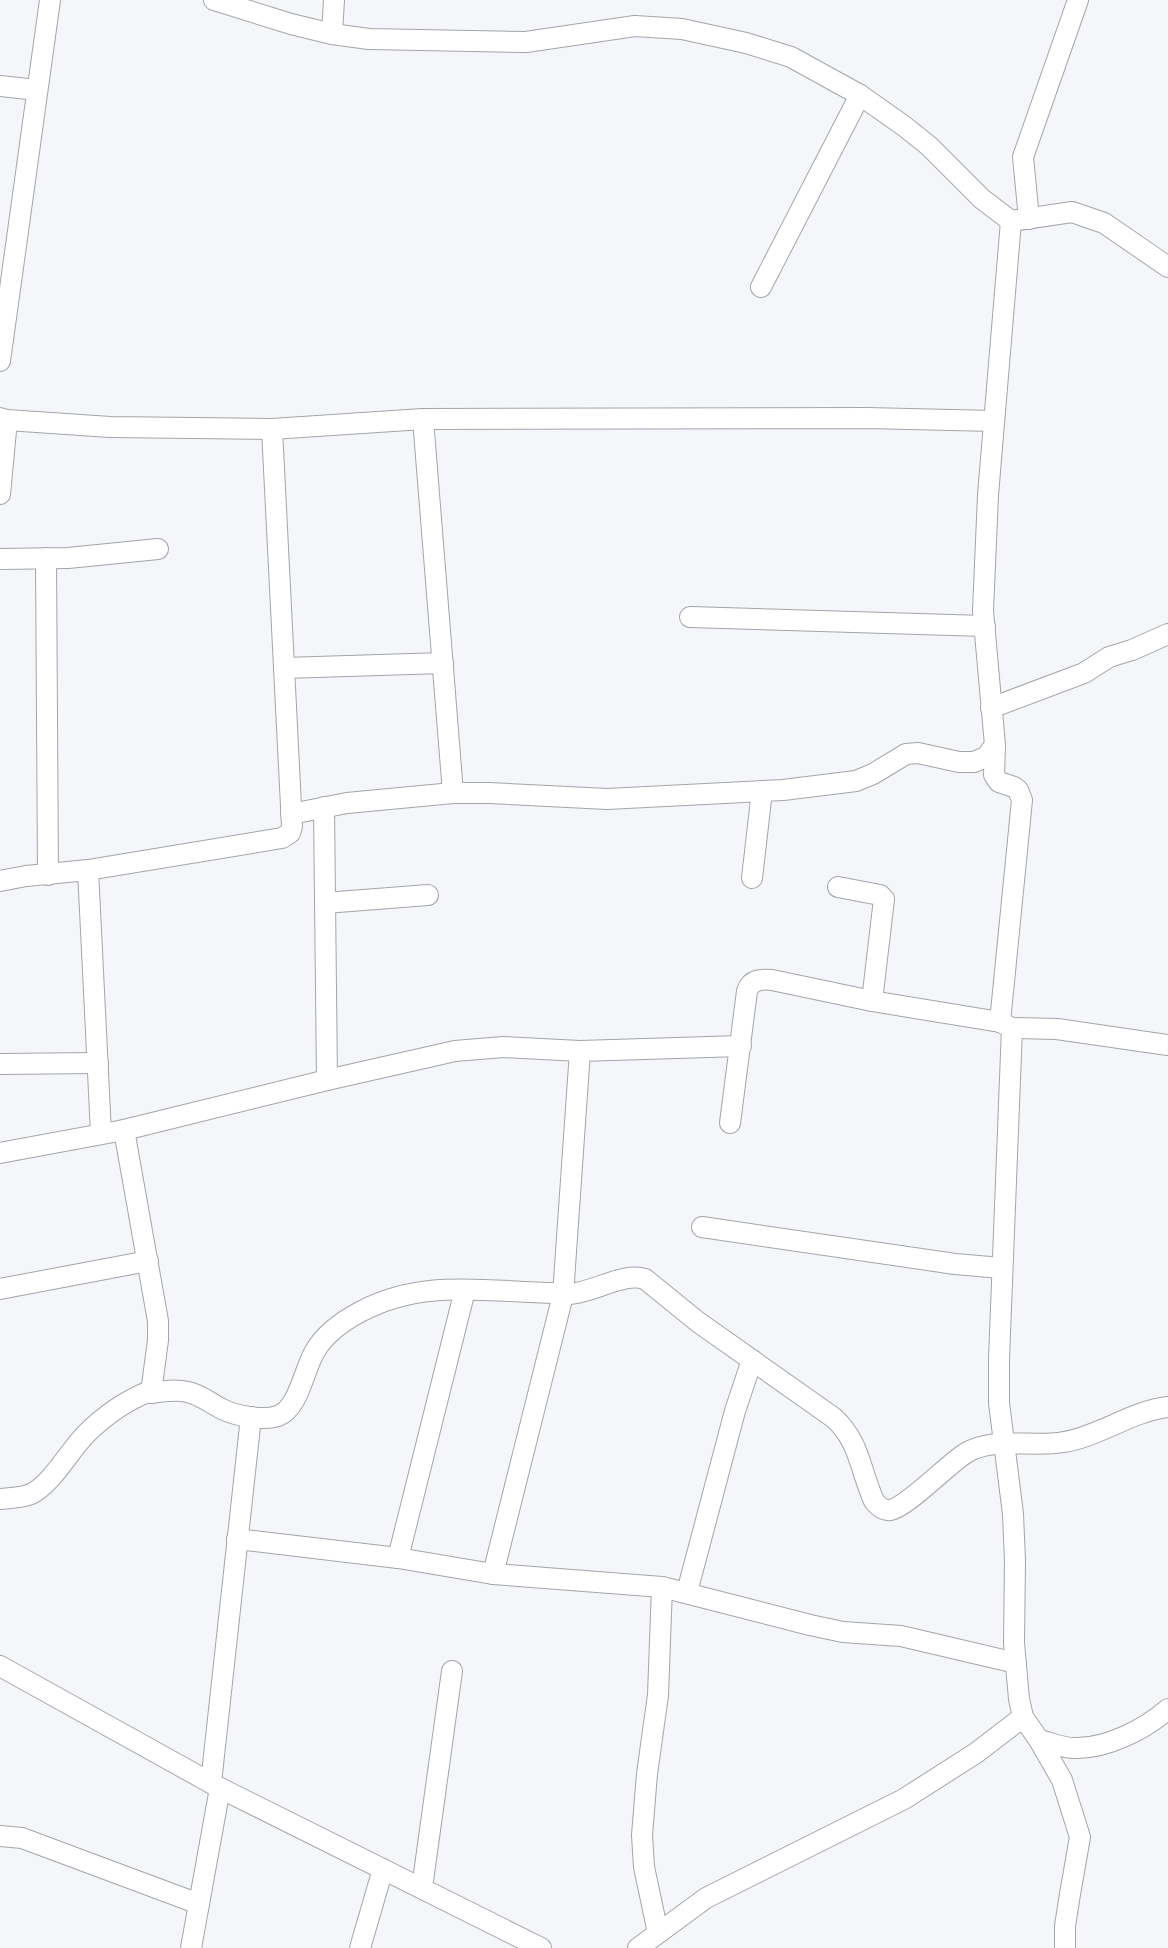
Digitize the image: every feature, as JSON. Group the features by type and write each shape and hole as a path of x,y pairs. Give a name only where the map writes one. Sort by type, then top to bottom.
{"street":[{"path":"0,361 7,256 37,90 50,0"},
{"path":"214,0 268,8 332,34 369,39 526,42 636,26 682,29 746,42 791,57 860,95 929,146 982,199 1020,220 1072,212 1083,215 1104,223 1168,267"},
{"path":"332,34 334,0"},
{"path":"1065,1948 1065,1926 1080,1838 1062,1780 1023,1717 1019,1699 1014,1643 1015,1561 1013,1514 999,1403 1006,1025 1022,800 1018,790 994,778 992,708 983,612 988,495 994,421 1020,220 1023,157 1078,0"},
{"path":"0,86 37,90"},
{"path":"761,287 860,95"},
{"path":"0,494 4,419 110,427 272,429 423,419 867,418 994,421"},
{"path":"423,419 454,793"},
{"path":"0,881 26,876 88,870 282,838 291,831 272,429"},
{"path":"0,560 68,558 158,549"},
{"path":"46,558 48,875"},
{"path":"690,618 985,626"},
{"path":"992,708 1084,673 1109,657 1132,650 1168,634"},
{"path":"284,668 443,663"},
{"path":"291,814 324,806 454,793 607,799 762,791 856,781 873,774 906,754 918,753 959,762 974,762 986,757 994,745"},
{"path":"752,878 762,791"},
{"path":"324,806 327,1080"},
{"path":"88,870 101,1133"},
{"path":"838,887 880,895 884,899 872,1001"},
{"path":"325,903 428,895"},
{"path":"730,1123 747,991 750,984 756,980 772,980 872,1001 1006,1025 1057,1029 1168,1045"},
{"path":"0,1153 124,1130 440,1054 503,1047 580,1050 741,1046"},
{"path":"492,1574 564,1295 580,1050"},
{"path":"0,1064 98,1063"},
{"path":"124,1130 159,1330 150,1393"},
{"path":"702,1227 955,1264 1002,1268"},
{"path":"0,1289 148,1261"},
{"path":"0,1498 19,1497 31,1494 40,1488 77,1444 99,1422 124,1402 150,1391 150,1393 177,1390 189,1392 202,1396 223,1410 251,1417 276,1417 283,1413 295,1398 315,1352 332,1331 353,1315 379,1303 410,1293 438,1289 554,1293 564,1295 634,1277 645,1279 698,1322 844,1426 856,1447 874,1501 883,1509 890,1510 901,1505 968,1452 982,1447 1004,1444 1063,1442 1100,1432 1148,1411 1168,1407"},
{"path":"398,1558 465,1290"},
{"path":"687,1592 735,1411 752,1360"},
{"path":"191,1948 216,1785 237,1539 251,1417"},
{"path":"237,1539 398,1558 492,1574 662,1587 810,1625 843,1632 901,1636 1016,1663"},
{"path":"658,1933 644,1867 642,1835 647,1774 658,1695 662,1587"},
{"path":"0,1666 216,1785 541,1948"},
{"path":"422,1888 452,1671"},
{"path":"1039,1740 1076,1749 1095,1745 1136,1731 1168,1708"},
{"path":"638,1948 706,1898 904,1799 976,1753 1023,1717"},
{"path":"0,1836 22,1838 199,1904"},
{"path":"360,1948 384,1869"}]}
